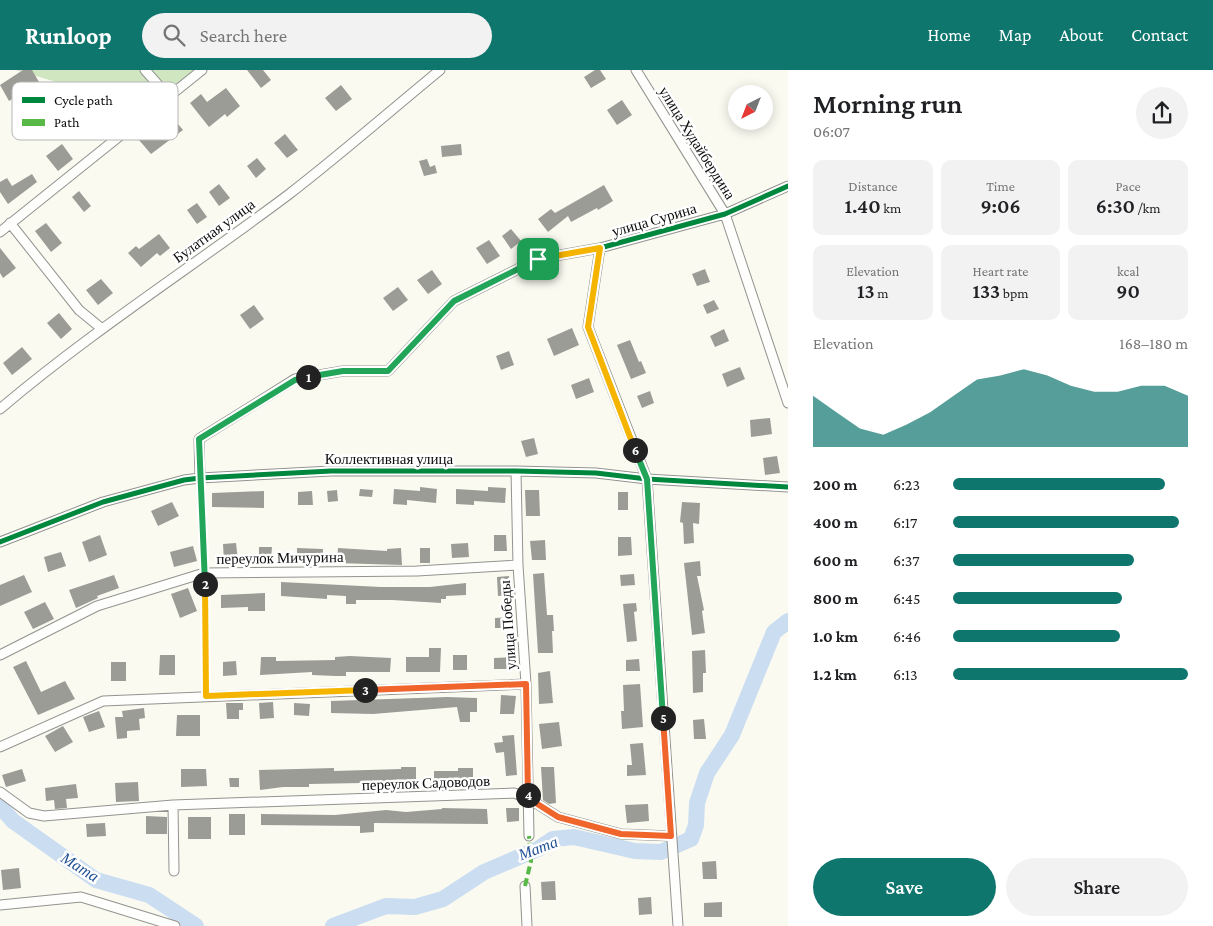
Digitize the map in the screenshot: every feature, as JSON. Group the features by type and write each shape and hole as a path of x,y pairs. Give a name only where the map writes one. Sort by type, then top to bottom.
{"street":[{"path":"145,70 156,82"},
{"path":"178,90 202,70"},
{"name":"Булатная улица","path":"0,409 101,328 288,194 440,70"},
{"name":"улица Худайбердина","path":"636,70 725,214 788,403"},
{"path":"0,232 115,140"},
{"name":"улица Сурина","path":"200,478 199,439 295,380 343,371 388,371 454,301 538,259 600,248 725,214 788,186"},
{"path":"10,223 79,310 101,328"},
{"path":"600,248 588,327 647,479 678,926"},
{"name":"Коллективная улица","path":"0,542 103,502 184,480 200,478 331,471 516,471 596,473 647,479 788,487"},
{"name":"улица Победы","path":"516,471 518,565 526,684 530,836"},
{"name":"переулок Мичурина","path":"0,655 97,606 204,573 417,571 518,565"},
{"path":"0,747 104,701 526,684"},
{"name":"переулок Садоводов","path":"0,792 29,813 44,816 174,805 514,793 528,798 558,817 612,832 671,836"},
{"path":"174,805 174,871"},
{"path":"525,886 527,926"},
{"path":"0,906 81,897 175,926"}],"lane":[{"path":"200,478 206,696"}],"green space":[{"path":"16,70 208,70 179,89 178,82 56,82"}],"building":[{"path":"23,70 32,70 39,82 12,82 12,99 9,101 0,85"},
{"path":"247,70 263,70 271,80 261,88"},
{"path":"595,70 600,70 606,79 591,88 584,77"},
{"path":"341,85 352,99 336,111 325,98"},
{"path":"226,88 240,106 227,117 225,114 209,127 190,103 201,94 207,102"},
{"path":"622,100 632,115 617,125 607,110"},
{"path":"178,124 183,130 178,134"},
{"path":"285,134 298,150 287,158 274,143"},
{"path":"139,140 170,140 151,154"},
{"path":"62,144 73,159 58,171 46,156"},
{"path":"461,144 462,155 442,157 441,146"},
{"path":"257,158 266,169 256,178 247,166"},
{"path":"427,159 430,167 435,165 437,173 424,176 419,161"},
{"path":"32,174 37,182 8,204 0,192 0,182 7,178 12,186"},
{"path":"219,184 230,198 219,206 209,192"},
{"path":"604,185 613,201 598,210 597,208 571,222 568,216 548,232 538,219 551,209 555,213"},
{"path":"79,191 91,206 84,212 72,197"},
{"path":"197,203 207,217 197,224 187,210"},
{"path":"46,223 62,243 51,252 35,231"},
{"path":"511,229 521,241 511,249 502,236"},
{"path":"159,234 170,248 160,256 157,253 141,267 128,253 136,246 139,249"},
{"path":"489,240 500,256 487,264 476,248"},
{"path":"0,248 16,268 3,278 0,273"},
{"path":"705,269 710,282 697,286 692,274"},
{"path":"432,270 442,284 428,294 417,280"},
{"path":"101,279 113,293 98,305 86,290"},
{"path":"398,287 408,300 393,311 383,298"},
{"path":"714,300 719,309 707,314 703,305"},
{"path":"254,305 264,319 250,329 240,315"},
{"path":"59,313 72,329 61,339 47,323"},
{"path":"572,328 579,345 554,356 547,339"},
{"path":"724,329 729,341 715,347 710,336"},
{"path":"630,340 646,373 631,379 617,345"},
{"path":"22,347 32,359 12,375 3,363"},
{"path":"509,351 514,365 501,370 496,356"},
{"path":"740,367 745,379 727,387 722,374"},
{"path":"589,378 594,392 576,399 571,385"},
{"path":"650,391 654,403 642,408 637,396"},
{"path":"770,418 772,434 751,437 750,420"},
{"path":"534,438 538,454 526,457 521,441"},
{"path":"777,456 780,473 765,475 763,458"},
{"path":"420,487 437,489 436,503 407,500 407,505 393,504 394,489 420,491"},
{"path":"488,487 506,488 505,503 474,501 474,505 456,504 456,489 488,491"},
{"path":"360,489 373,490 372,497 359,496"},
{"path":"337,490 338,501 328,502 327,491"},
{"path":"525,490 539,490 540,516 526,516"},
{"path":"264,491 264,508 212,507 212,493"},
{"path":"312,491 313,505 298,505 298,492"},
{"path":"618,492 628,492 628,510 618,510"},
{"path":"172,502 179,516 158,526 151,511"},
{"path":"682,502 700,503 699,524 693,523 694,543 684,544 683,523 680,522"},
{"path":"100,535 107,555 89,562 82,542"},
{"path":"494,535 506,535 507,551 494,551"},
{"path":"618,537 631,537 632,555 618,556"},
{"path":"545,540 546,560 532,560 530,541"},
{"path":"236,543 238,561 224,562 223,544"},
{"path":"468,543 469,557 452,558 451,544"},
{"path":"193,546 197,561 174,567 170,552"},
{"path":"259,547 272,547 271,559 259,559"},
{"path":"297,548 323,549 323,563 297,563"},
{"path":"338,548 387,551 387,549 401,548 402,565 337,563"},
{"path":"420,548 430,548 430,563 420,563"},
{"path":"61,552 66,566 48,572 44,557"},
{"path":"700,561 701,576 697,576 704,610 702,611 705,633 692,635 684,563"},
{"path":"544,573 547,615 553,615 553,653 538,653 533,574"},
{"path":"634,574 635,585 621,586 620,575"},
{"path":"24,575 32,592 0,606 0,585"},
{"path":"114,575 119,588 97,596 98,598 76,608 69,590"},
{"path":"509,576 510,595 498,596 497,577"},
{"path":"281,582 381,587 430,587 466,583 466,595 446,596 446,599 441,599 441,603 356,600 356,604 346,604 346,596 327,595 327,599 281,596"},
{"path":"188,588 197,611 180,618 171,594"},
{"path":"265,593 265,611 248,611 248,607 221,608 221,595"},
{"path":"45,602 54,619 33,629 24,612"},
{"path":"636,603 637,611 634,612 637,641 627,642 623,604"},
{"path":"510,617 510,628 495,628 495,618"},
{"path":"429,648 441,648 440,672 406,672 406,657 429,657"},
{"path":"705,650 706,673 703,673 703,692 693,693 692,651"},
{"path":"160,655 175,655 175,675 159,675"},
{"path":"453,655 467,655 467,670 453,670"},
{"path":"261,657 276,657 276,661 335,660 335,657 391,658 390,672 346,672 346,676 312,675 312,672 260,675"},
{"path":"513,657 514,669 494,669 494,658"},
{"path":"639,659 640,671 626,671 626,660"},
{"path":"26,661 41,692 65,681 75,699 38,715 13,667"},
{"path":"236,661 237,675 223,676 223,662"},
{"path":"111,662 126,662 126,681 111,681"},
{"path":"550,671 553,703 539,704 538,673"},
{"path":"640,684 643,727 622,729 621,711 624,711 623,685"},
{"path":"501,695 516,696 514,714 500,714"},
{"path":"447,697 477,698 477,712 470,712 470,722 460,722 457,707 373,714 331,713 331,701"},
{"path":"273,702 274,718 260,719 259,703"},
{"path":"226,703 243,703 243,710 239,710 239,719 227,719"},
{"path":"294,703 310,704 309,716 294,715"},
{"path":"144,708 145,718 139,719 140,730 127,731 127,738 117,739 115,717 123,717 122,711"},
{"path":"99,711 105,727 89,732 83,717"},
{"path":"177,715 200,715 200,736 176,736"},
{"path":"704,719 706,739 694,739 693,720"},
{"path":"559,722 562,746 542,749 539,724"},
{"path":"63,726 73,742 55,752 45,736"},
{"path":"514,735 517,775 506,776 504,752 496,753 494,743 503,742 502,736"},
{"path":"643,743 646,775 627,776 627,765 632,765 630,744"},
{"path":"401,767 416,767 416,782 309,784 309,787 283,787 260,790 259,770 334,768 334,771 401,769"},
{"path":"541,767 554,767 556,803 549,804 543,800"},
{"path":"458,768 473,768 473,782 434,783 434,771 458,771"},
{"path":"22,769 26,781 6,787 2,775"},
{"path":"181,769 206,769 207,786 181,787"},
{"path":"229,778 239,778 239,787 230,787"},
{"path":"138,782 139,801 116,802 115,783"},
{"path":"76,784 78,798 66,799 67,808 55,809 54,800 46,801 45,788"},
{"path":"648,804 649,821 627,823 625,805"},
{"path":"442,808 487,809 488,824 374,823 374,832 360,833 360,826 261,825 261,814 335,815 386,810 406,812"},
{"path":"506,808 519,808 519,821 507,822"},
{"path":"229,814 245,814 245,835 229,835"},
{"path":"146,816 167,817 167,834 146,834"},
{"path":"188,817 211,817 211,839 188,839"},
{"path":"105,823 106,836 87,837 86,824"},
{"path":"716,861 717,879 703,879 702,862"},
{"path":"19,868 21,888 3,890 1,870"},
{"path":"555,881 556,900 542,900 541,882"},
{"path":"651,897 652,914 639,915 638,898"},
{"path":"722,902 722,917 704,917 704,903"}],"waterway":[{"name":"Мата","path":"333,926 386,906 415,907 443,899 484,872 538,849 553,839 574,837 635,851 661,852 691,839 696,825 697,803 707,773 732,735 774,632 788,621"},
{"name":"Мата","path":"0,806 13,821 96,880 149,895 196,926"}],"marked path":[{"path":"525,886 531,861 529,836"}],"cycle path":[{"path":"200,478 199,439 295,379 343,371 388,371 454,301 538,259 600,248 725,214 788,186"},
{"path":"0,542 103,502 184,480 200,478 331,471 516,471 596,473 647,479 788,487"}],"route":[{"path":"600,248 588,327 647,479 671,836 621,834 558,817 528,798 526,684 206,696 199,439 295,380 343,371 388,371 454,301 538,259 600,248"}]}
